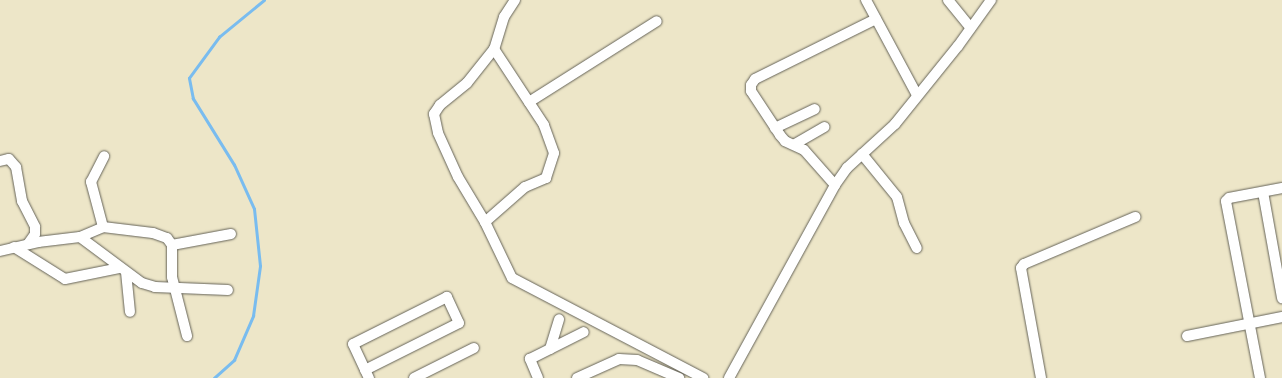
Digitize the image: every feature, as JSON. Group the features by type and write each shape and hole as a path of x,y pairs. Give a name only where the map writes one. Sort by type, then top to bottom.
{"street":[{"path":"515,0 504,17 494,49 467,84 440,105 434,114 435,126 444,149 464,189 485,222 512,278 703,378"},
{"path":"866,0 917,96"},
{"path":"948,0 971,28"},
{"path":"729,378 834,185 862,154 895,124 971,28 991,0"},
{"path":"834,185 795,144 785,141 774,128 751,91 755,80 876,19"},
{"path":"529,102 657,21"},
{"path":"485,222 525,187 546,178 550,169 553,145 544,125 494,49"},
{"path":"774,128 816,109"},
{"path":"795,144 825,127"},
{"path":"862,154 897,196 904,223 917,248"},
{"path":"103,227 91,182 104,156"},
{"path":"0,161 9,159 16,167 22,201 35,227 35,234 28,244"},
{"path":"1260,378 1251,324 1226,201 1229,198 1282,188"},
{"path":"1263,192 1282,298"},
{"path":"1041,378 1021,268 1024,264 1135,217"},
{"path":"0,251 28,244 80,237 103,227 153,233 167,238 172,245 170,254 174,288 187,336"},
{"path":"172,245 231,234"},
{"path":"80,237 122,270 142,283 174,288 228,290"},
{"path":"14,247 65,279 122,270"},
{"path":"122,270 130,312"},
{"path":"446,297 460,323 367,374 353,344 446,297"},
{"path":"1187,336 1282,317"},
{"path":"550,349 559,319"},
{"path":"538,378 530,359 584,332"},
{"path":"414,378 474,348"},
{"path":"577,378 619,359 637,360 679,378"}],"waterway":[{"path":"214,378 234,360 253,316 260,266 254,209 234,165 193,99 189,78 219,37 264,0"}]}
